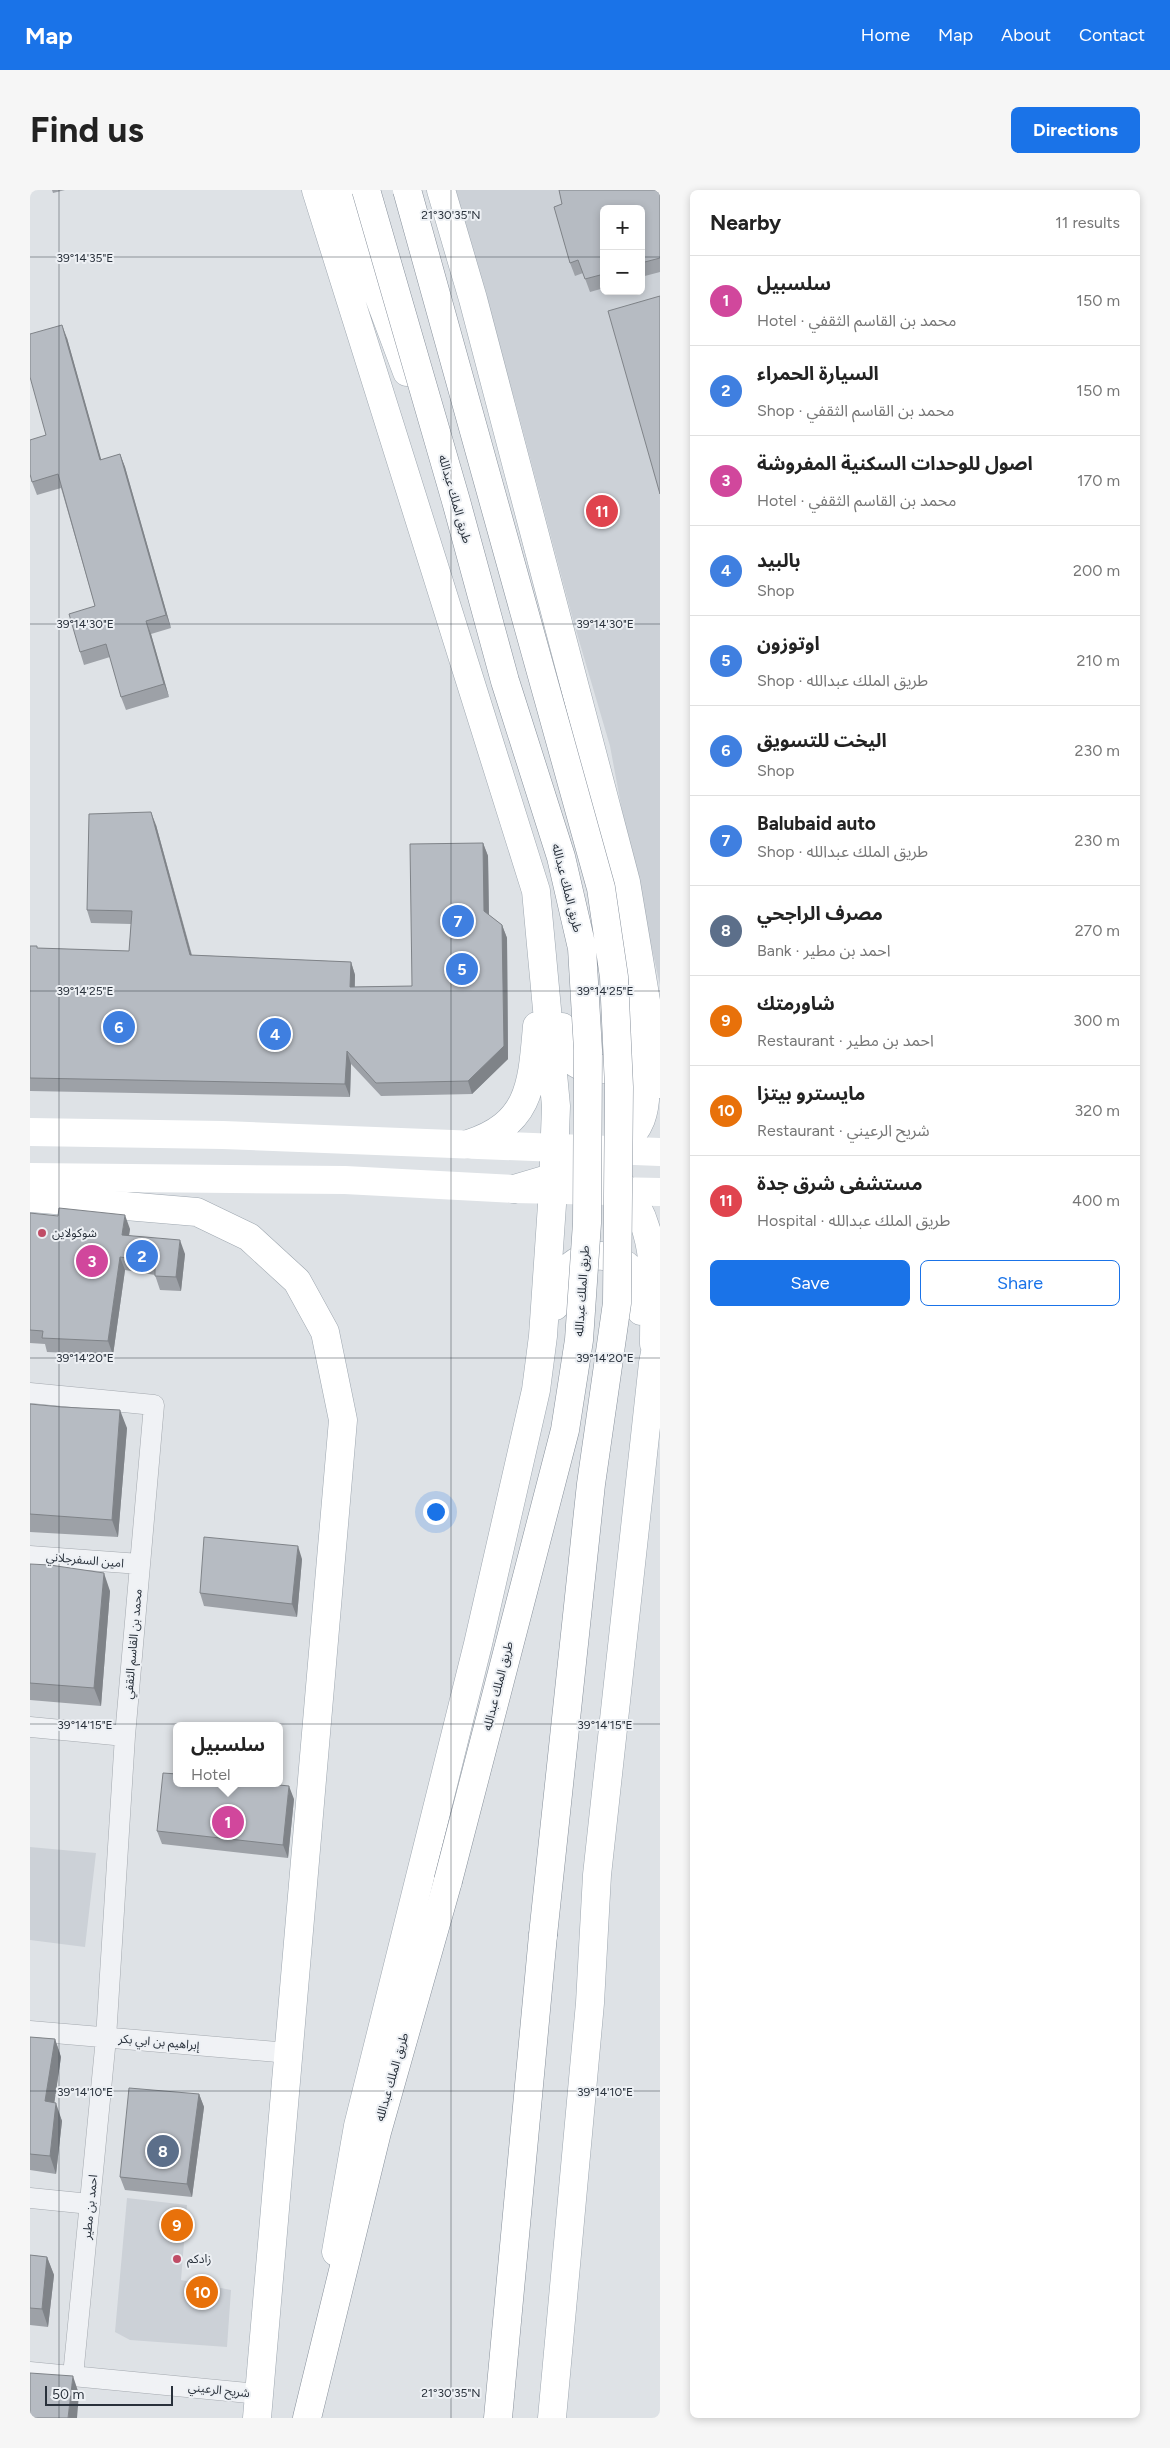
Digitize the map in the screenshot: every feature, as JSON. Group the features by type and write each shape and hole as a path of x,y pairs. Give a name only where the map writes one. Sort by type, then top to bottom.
{"main road":[{"path":"307,2418 358,2126 478,1644 536,1390 543,1336 554,1183 556,1106 536,891 316,190"},
{"path":"342,190 358,241 456,501"},
{"name":"طريق الملك عبدالله","path":"307,2418 376,2132 448,1881 565,1430 579,1340 587,1224 588,1050 582,948 561,857 505,681 456,501 366,190"},
{"path":"407,190 601,888 614,977 619,1087 617,1304 591,1484 543,1935 498,2418"},
{"path":"441,190 473,299 626,882 660,1084"},
{"path":"542,955 554,976 561,1001 562,1047 572,1061 587,1069 596,1071 611,1067 618,1064 629,1052 642,981"},
{"path":"468,1144 492,1134 504,1126 513,1117 526,1097 533,1076 542,955"},
{"path":"554,1183 587,1163 613,1151 630,1138 641,1118 644,1105 642,981"},
{"path":"30,1132 223,1135 660,1152"},
{"path":"554,1148 609,1174 627,1192 644,1217 652,1246 653,1363"},
{"path":"30,1177 345,1180 514,1189 554,1183 627,1192 660,1192"},
{"path":"30,1198 197,1212 249,1237 297,1281 325,1332 343,1420 258,2406"},
{"path":"543,1336 551,1320 560,1282 565,1273 578,1260 596,1255 606,1255 624,1263 636,1278 641,1296 643,1326 653,1363"},
{"path":"552,2418 590,2003 597,1875 653,1363 660,1326"}],"street":[{"name":"محمد بن القاسم الثقفي","path":"30,1393 154,1405 125,1736 106,2038"},
{"name":"امين السفرجلاني","path":"30,1556 140,1564"},
{"path":"30,1727 125,1736"},
{"name":"إبراهيم بن ابي بكر","path":"30,2032 288,2053"},
{"name":"احمد بن مطير","path":"73,2376 106,2038"},
{"path":"30,2198 90,2204"},
{"name":"شريح الرعيني","path":"30,2372 73,2376 258,2406"}],"shaded area":[{"path":"454,190 660,190 660,985 626,832 610,746 573,620 515,401 485,304"},
{"path":"30,1847 96,1853 85,1947 30,1940"},
{"path":"127,2198 187,2205 181,2280 231,2290 227,2347 130,2340 115,2332"}],"building":[{"path":"559,190 660,190 660,258 645,262 645,205 600,205 600,275 585,279 578,260 570,263 554,207 562,204"},
{"path":"660,296 660,494 608,311"},
{"path":"62,325 100,460 120,454 166,615 146,621 164,684 121,697 106,644 80,652 69,614 95,606 58,474 32,482 30,474 30,440 46,435 30,377 30,334"},
{"path":"151,812 190,955 351,962 350,987 412,986 410,844 483,843 484,911 502,925 504,1046 468,1081 376,1083 347,1051 345,1084 30,1078 30,946 37,946 37,948 129,951 132,911 87,910 89,814"},
{"path":"59,1208 125,1215 122,1235 180,1240 176,1277 155,1276 155,1262 120,1257 108,1341 42,1338 43,1331 30,1330 30,1213 58,1216"},
{"path":"30,1404 120,1410 112,1520 30,1514"},
{"path":"204,1537 298,1546 292,1604 200,1593"},
{"path":"30,1564 104,1573 94,1688 30,1683"},
{"path":"163,1773 173,1774 173,1787 289,1786 283,1845 157,1831"},
{"path":"30,2037 55,2039 45,2101 56,2103 50,2156 30,2154"},
{"path":"129,2088 199,2094 187,2184 120,2177"},
{"path":"30,2255 47,2257 42,2309 30,2308"},
{"path":"30,2373 73,2376 68,2418 30,2418"}],"place":[{"name":"مستشفى شرق جدة","path":"602,511"},
{"name":"Balubaid auto","path":"458,921"},
{"name":"اوتوزون","path":"462,969"},
{"name":"اليخت للتسويق","path":"119,1027"},
{"name":"بالبيد","path":"275,1034"},
{"name":"شوكولاين","path":"42,1233"},
{"name":"السيارة الحمراء","path":"142,1256"},
{"name":"اصول للوحدات السكنية المفروشة","path":"92,1261"},
{"name":"سلسبيل","path":"228,1822"},
{"name":"مصرف الراجحي","path":"163,2151"},
{"name":"شاورمتك","path":"177,2225"},
{"name":"زادكم","path":"177,2259"},
{"name":"مايسترو بيتزا","path":"202,2292"}]}
